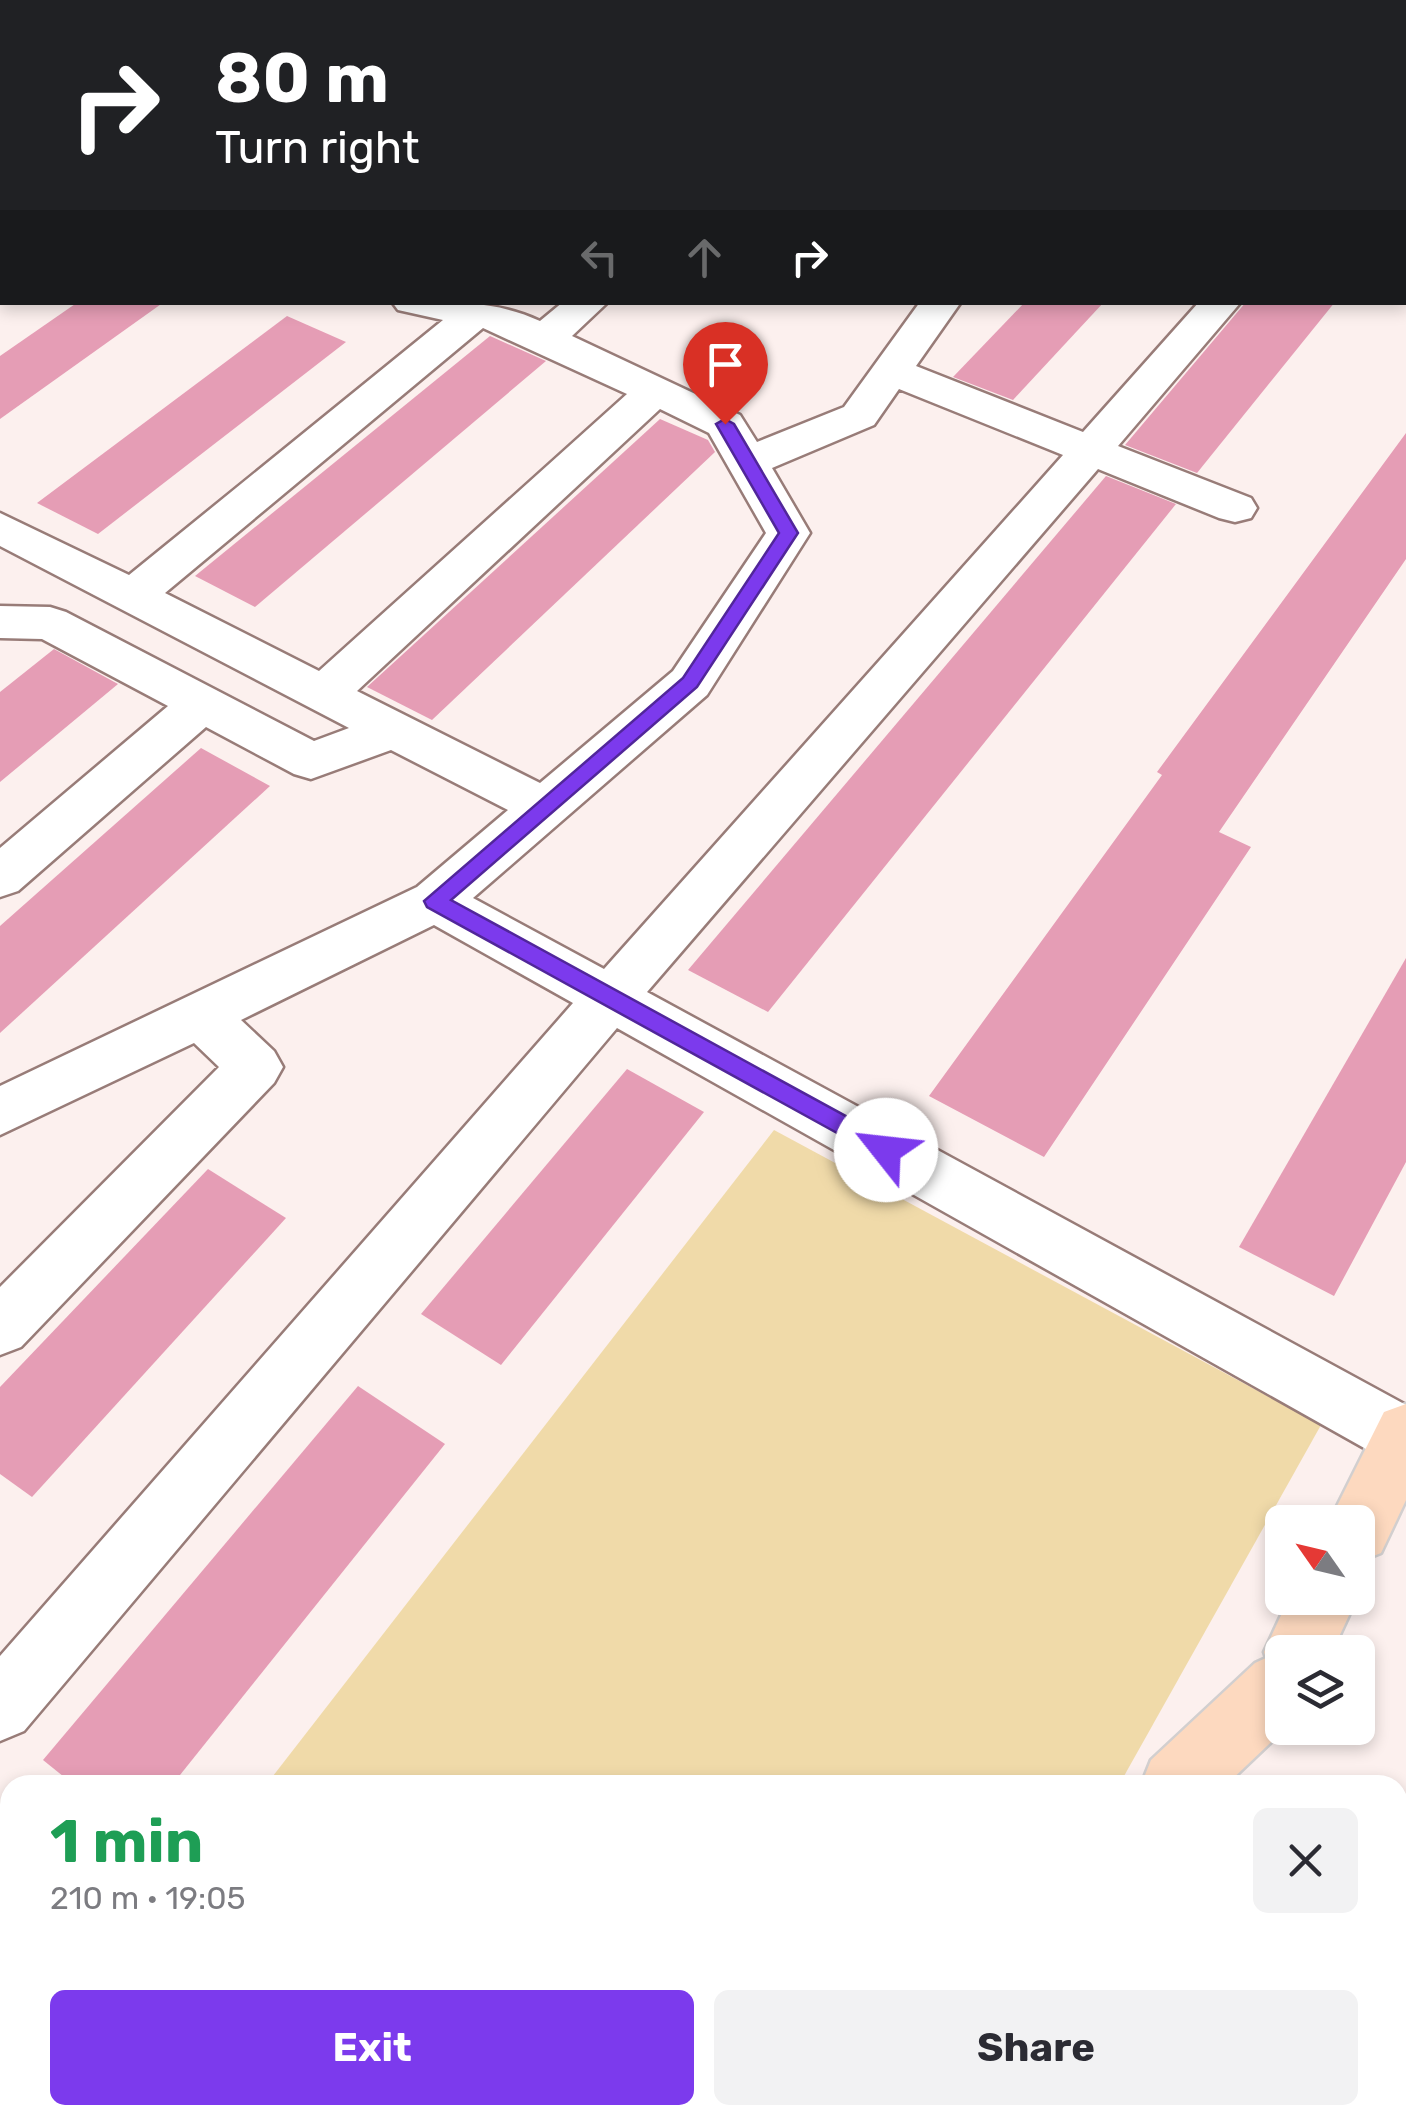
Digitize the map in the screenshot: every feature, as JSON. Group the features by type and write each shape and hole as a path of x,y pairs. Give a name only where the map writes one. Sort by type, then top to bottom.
{"main road":[{"path":"1370,1505 1405,1435"},
{"path":"1186,1775 1265,1695"},
{"path":"1238,1775 1265,1718"}],"street":[{"path":"0,1112 435,901 690,682 788,533 725,424 507,321 426,305"},
{"path":"544,339 584,305"},
{"path":"748,462 859,416 939,305"},
{"path":"0,1707 610,998 1218,305"},
{"path":"132,596 474,315"},
{"path":"891,372 1235,508"},
{"path":"324,694 655,391"},
{"path":"0,528 544,808"},
{"path":"8,629 50,623 311,762 393,730"},
{"path":"0,877 202,704"},
{"path":"435,901 1405,1435"},
{"path":"0,1328 255,1067 201,1016"}],"shaded area":[{"path":"774,1130 1321,1425 1276,1505 1265,1505 1265,1525 1125,1775 274,1775"}],"building":[{"path":"74,305 160,305 0,419 0,356"},
{"path":"1022,305 1101,305 1013,400 953,377"},
{"path":"1243,305 1333,305 1197,473 1125,445"},
{"path":"287,316 346,342 98,534 37,503"},
{"path":"490,336 546,361 255,607 195,576"},
{"path":"660,419 708,440 715,452 432,720 367,687"},
{"path":"1406,433 1406,559 1219,832 1251,847 1044,1157 929,1096 1162,775 1157,772"},
{"path":"1106,476 1176,504 768,1012 688,970"},
{"path":"54,649 118,684 0,782 0,692"},
{"path":"201,748 270,786 0,1033 0,926"},
{"path":"1406,958 1406,1162 1334,1296 1239,1247"},
{"path":"627,1069 704,1112 501,1365 421,1314"},
{"path":"208,1169 286,1218 32,1497 0,1474 0,1387"},
{"path":"358,1386 445,1444 180,1775 62,1775 43,1760"}],"route":[{"path":"725,424 788,533 690,682 435,901 886,1150"}]}
